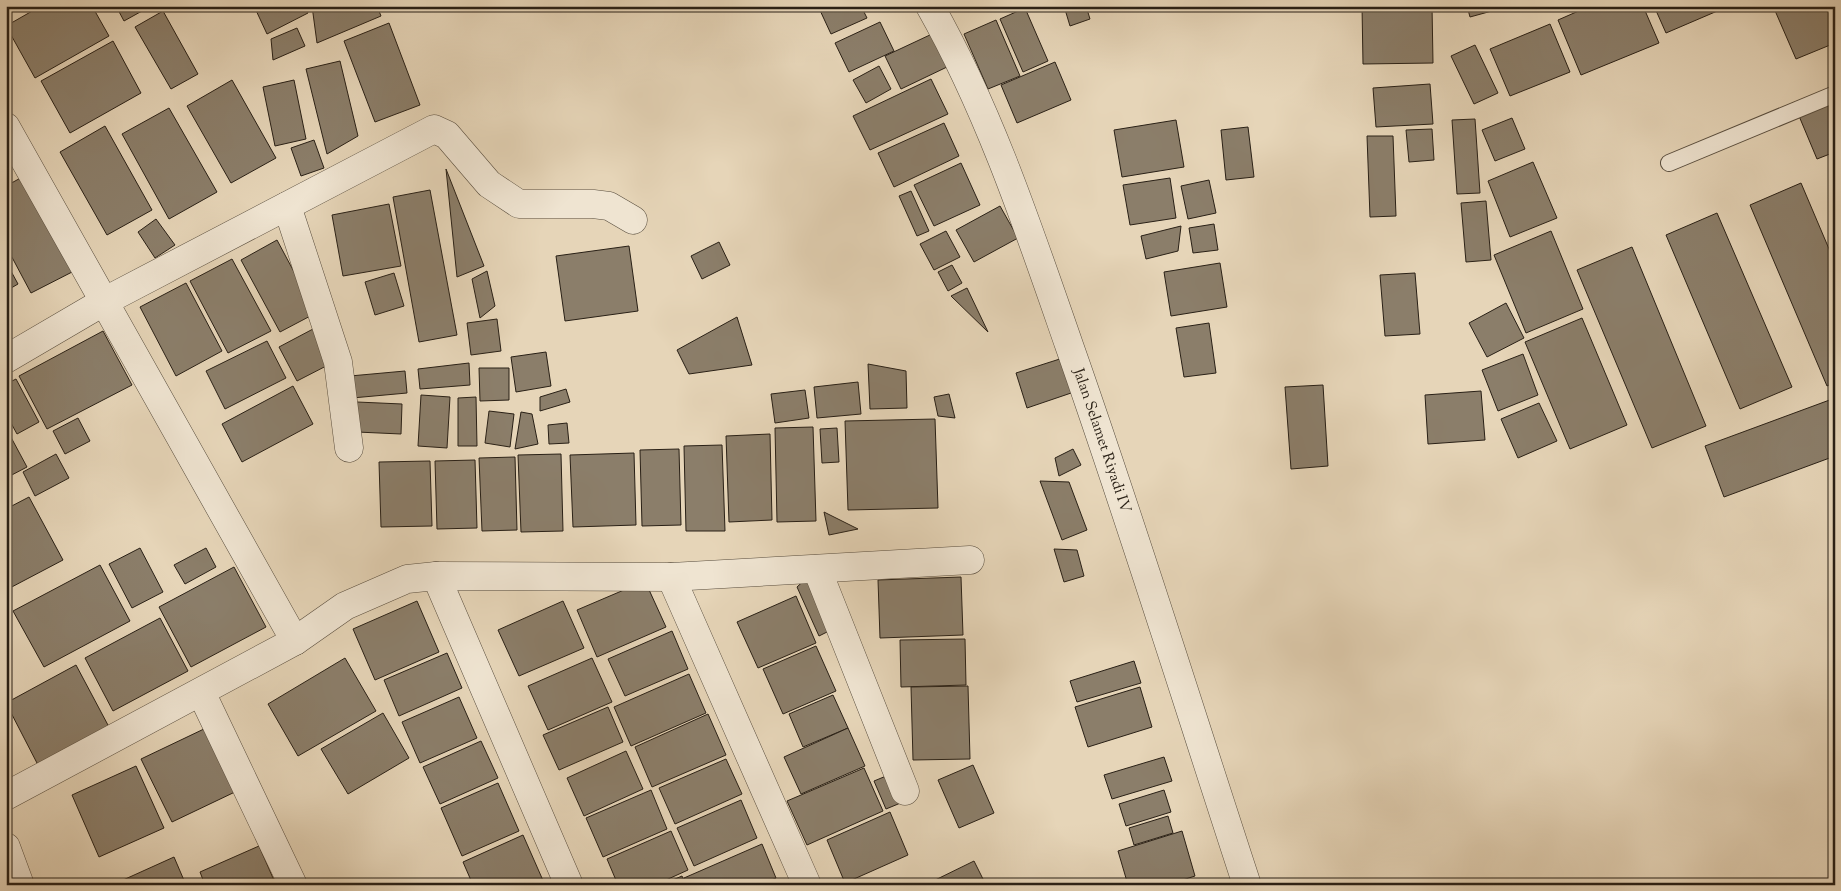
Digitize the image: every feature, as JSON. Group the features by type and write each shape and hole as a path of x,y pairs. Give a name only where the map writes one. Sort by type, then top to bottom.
{"street":[{"name":"Jalan Selamet Riyadi IV","path":"930,6 956,52 1022,209 1092,412 1247,885"},
{"path":"6,127 295,641"},
{"path":"6,359 105,302 434,129 447,135 489,184 519,204 593,204 608,206 633,220"},
{"path":"287,206 338,362 349,448"},
{"path":"6,796 295,641 345,606 407,579 436,576 671,577 970,560"},
{"path":"817,569 905,791"},
{"path":"436,576 569,885"},
{"path":"671,577 806,885"},
{"path":"201,692 293,885"},
{"path":"6,846 20,885"}],"lane":[{"path":"1669,163 1835,94"}],"building":[{"path":"41,6 92,6 109,36 35,78 6,26"},
{"path":"116,6 151,6 124,21"},
{"path":"254,6 305,6 308,13 267,34"},
{"path":"312,6 377,6 381,16 317,43"},
{"path":"818,6 861,6 867,18 831,34"},
{"path":"869,6 881,6 871,11"},
{"path":"1064,6 1086,6 1090,19 1070,26"},
{"path":"1362,6 1432,6 1433,63 1363,64"},
{"path":"1467,6 1510,6 1470,17"},
{"path":"1590,6 1643,6 1659,43 1581,75 1558,20"},
{"path":"1654,6 1729,6 1666,33"},
{"path":"1773,6 1835,6 1835,43 1796,59"},
{"path":"1025,8 1048,61 1023,72 1000,19"},
{"path":"163,11 198,74 171,89 135,27"},
{"path":"996,20 1020,76 988,89 964,34"},
{"path":"880,22 894,51 849,72 835,43"},
{"path":"389,23 420,105 375,122 344,41"},
{"path":"1550,24 1570,72 1510,96 1490,49"},
{"path":"297,28 305,46 273,60 271,39"},
{"path":"932,34 947,67 901,89 885,56"},
{"path":"113,41 141,93 70,133 41,81"},
{"path":"1475,45 1498,93 1474,104 1451,56"},
{"path":"340,61 358,136 327,154 306,69"},
{"path":"1055,62 1071,100 1017,123 1001,85"},
{"path":"879,66 891,89 866,103 853,80"},
{"path":"931,79 948,114 870,150 853,116"},
{"path":"232,80 276,158 231,183 187,106"},
{"path":"294,80 306,139 275,146 263,87"},
{"path":"1430,84 1433,124 1376,127 1373,88"},
{"path":"1835,101 1835,152 1817,159 1799,116"},
{"path":"169,108 217,192 169,219 122,134"},
{"path":"1512,118 1525,149 1495,161 1482,130"},
{"path":"1475,119 1480,193 1457,194 1452,120"},
{"path":"1176,120 1184,167 1122,177 1114,130"},
{"path":"944,123 959,156 894,187 878,153"},
{"path":"105,126 152,210 107,235 60,152"},
{"path":"1248,127 1254,177 1226,180 1221,130"},
{"path":"1432,129 1434,160 1409,162 1406,130"},
{"path":"1367,136 1393,136 1396,216 1370,217"},
{"path":"314,140 324,168 301,176 291,148"},
{"path":"6,142 16,161 6,166"},
{"path":"1533,162 1557,218 1510,237 1488,181"},
{"path":"961,163 980,205 934,226 914,185"},
{"path":"446,169 484,266 457,277"},
{"path":"26,175 76,270 31,293 6,246 6,186"},
{"path":"1170,178 1176,218 1130,225 1123,185"},
{"path":"1209,180 1216,213 1188,219 1181,186"},
{"path":"1801,183 1835,263 1835,382 1827,386 1750,205"},
{"path":"430,190 457,335 419,342 393,197"},
{"path":"911,191 929,231 917,236 899,196"},
{"path":"1486,201 1491,260 1466,262 1461,203"},
{"path":"389,204 401,266 343,276 332,215"},
{"path":"1000,206 1018,238 974,262 956,230"},
{"path":"1717,213 1792,387 1740,409 1666,235"},
{"path":"156,219 175,245 155,258 138,232"},
{"path":"1214,224 1218,250 1193,253 1189,228"},
{"path":"1181,226 1178,251 1146,259 1141,236"},
{"path":"946,231 960,257 934,270 920,244"},
{"path":"1551,231 1583,309 1526,333 1494,255"},
{"path":"277,240 316,313 280,332 241,260"},
{"path":"719,242 730,265 702,279 691,256"},
{"path":"629,246 638,311 565,321 556,256"},
{"path":"1632,247 1706,426 1652,448 1577,270"},
{"path":"232,259 271,331 228,353 190,281"},
{"path":"6,262 18,284 6,291"},
{"path":"1220,263 1227,307 1171,316 1164,272"},
{"path":"952,265 962,283 948,291 938,272"},
{"path":"487,271 495,306 480,318 472,279"},
{"path":"394,273 404,306 375,315 365,282"},
{"path":"1415,273 1420,334 1385,336 1380,275"},
{"path":"186,283 222,351 176,376 140,307"},
{"path":"967,288 988,332 951,296"},
{"path":"1506,303 1524,338 1487,357 1469,323"},
{"path":"737,317 752,365 689,374 677,350"},
{"path":"1582,318 1627,425 1570,449 1525,342"},
{"path":"497,319 501,351 471,355 467,323"},
{"path":"1209,323 1216,373 1184,377 1176,328"},
{"path":"313,329 332,363 297,381 279,347"},
{"path":"103,331 132,385 47,429 19,376"},
{"path":"267,341 286,378 225,409 206,371"},
{"path":"546,352 551,386 516,392 511,357"},
{"path":"1523,354 1538,395 1498,411 1482,370"},
{"path":"1066,357 1077,391 1027,408 1016,373"},
{"path":"469,363 470,385 420,389 418,369"},
{"path":"868,364 906,371 907,408 870,409"},
{"path":"479,368 509,368 509,400 480,401"},
{"path":"405,371 407,393 352,398 350,376"},
{"path":"16,379 39,422 17,434 6,414 6,384"},
{"path":"858,382 861,414 817,418 814,387"},
{"path":"1323,385 1328,466 1291,469 1285,387"},
{"path":"293,386 313,424 242,462 222,424"},
{"path":"566,389 570,402 540,411 540,397"},
{"path":"805,390 809,418 775,423 771,394"},
{"path":"1481,391 1485,440 1428,444 1425,395"},
{"path":"949,394 955,418 938,416 934,397"},
{"path":"421,395 450,397 447,448 418,446"},
{"path":"476,397 477,446 458,446 458,398"},
{"path":"1835,398 1835,456 1724,497 1705,446"},
{"path":"357,402 402,404 401,434 357,432"},
{"path":"1539,403 1557,441 1518,458 1501,419"},
{"path":"489,411 514,414 510,447 485,443"},
{"path":"521,412 532,414 538,444 515,449"},
{"path":"78,418 90,441 65,454 53,431"},
{"path":"935,419 938,508 848,510 845,421"},
{"path":"567,423 569,443 549,444 548,425"},
{"path":"813,427 816,521 777,522 775,428"},
{"path":"6,428 27,467 6,478"},
{"path":"837,428 839,462 822,463 820,429"},
{"path":"770,434 772,520 729,522 726,436"},
{"path":"722,445 725,531 686,531 684,446"},
{"path":"679,449 681,525 642,526 640,450"},
{"path":"1073,449 1081,465 1059,476 1055,458"},
{"path":"634,453 636,525 573,527 570,455"},
{"path":"56,454 69,478 35,496 23,472"},
{"path":"561,454 563,531 521,532 518,455"},
{"path":"515,457 517,530 482,531 479,458"},
{"path":"475,460 477,528 437,529 435,461"},
{"path":"430,461 432,526 381,527 379,462"},
{"path":"1040,481 1069,482 1087,530 1062,540"},
{"path":"29,497 63,560 6,590 6,509"},
{"path":"824,512 858,529 829,535"},
{"path":"140,548 163,592 132,608 109,564"},
{"path":"206,548 216,567 185,584 174,565"},
{"path":"1054,549 1077,550 1084,576 1064,582"},
{"path":"100,565 130,621 44,667 13,611"},
{"path":"234,567 266,627 191,667 159,607"},
{"path":"810,575 835,628 819,636 797,587"},
{"path":"961,577 963,635 880,638 878,580"},
{"path":"645,581 666,627 597,657 577,610"},
{"path":"796,596 816,643 758,668 737,622"},
{"path":"417,601 439,652 375,680 353,629"},
{"path":"563,601 584,648 519,676 498,630"},
{"path":"160,618 188,671 113,711 85,658"},
{"path":"672,631 688,669 625,696 608,659"},
{"path":"965,639 966,685 901,687 900,640"},
{"path":"816,646 836,691 783,714 763,669"},
{"path":"447,653 462,688 399,716 384,680"},
{"path":"345,658 376,711 298,756 268,704"},
{"path":"592,658 612,702 548,730 528,686"},
{"path":"1134,661 1141,683 1077,702 1070,681"},
{"path":"76,665 109,727 38,765 6,703"},
{"path":"689,674 706,713 631,746 614,707"},
{"path":"968,686 970,759 913,760 911,687"},
{"path":"1140,687 1152,727 1088,747 1075,707"},
{"path":"833,695 848,728 803,747 789,714"},
{"path":"459,697 477,738 420,763 402,722"},
{"path":"608,707 623,742 559,770 543,735"},
{"path":"383,713 409,758 348,794 321,749"},
{"path":"708,714 726,755 652,787 635,747"},
{"path":"206,728 237,791 172,822 141,759"},
{"path":"848,728 865,766 801,794 784,757"},
{"path":"481,741 498,778 440,804 423,767"},
{"path":"626,751 643,789 584,816 567,778"},
{"path":"1164,757 1172,781 1112,799 1104,775"},
{"path":"726,759 742,794 675,824 659,788"},
{"path":"973,765 994,813 959,828 938,780"},
{"path":"136,766 164,828 99,857 72,795"},
{"path":"864,768 883,811 807,845 787,801"},
{"path":"891,774 903,802 886,809 874,781"},
{"path":"498,783 519,831 462,856 441,808"},
{"path":"651,790 667,829 603,857 586,818"},
{"path":"1164,790 1171,812 1126,826 1119,804"},
{"path":"741,800 757,838 694,866 677,828"},
{"path":"890,812 908,855 845,883 827,840"},
{"path":"1168,816 1173,833 1134,845 1129,828"},
{"path":"671,831 688,870 655,885 618,885 607,859"},
{"path":"1182,831 1195,876 1167,885 1128,885 1118,851"},
{"path":"523,835 545,885 473,885 463,862"},
{"path":"762,844 776,878 761,885 687,885 684,878"},
{"path":"259,846 276,885 205,885 200,872"},
{"path":"174,857 186,885 112,885"},
{"path":"974,861 986,885 925,885"},
{"path":"682,876 686,885 661,885"}]}
